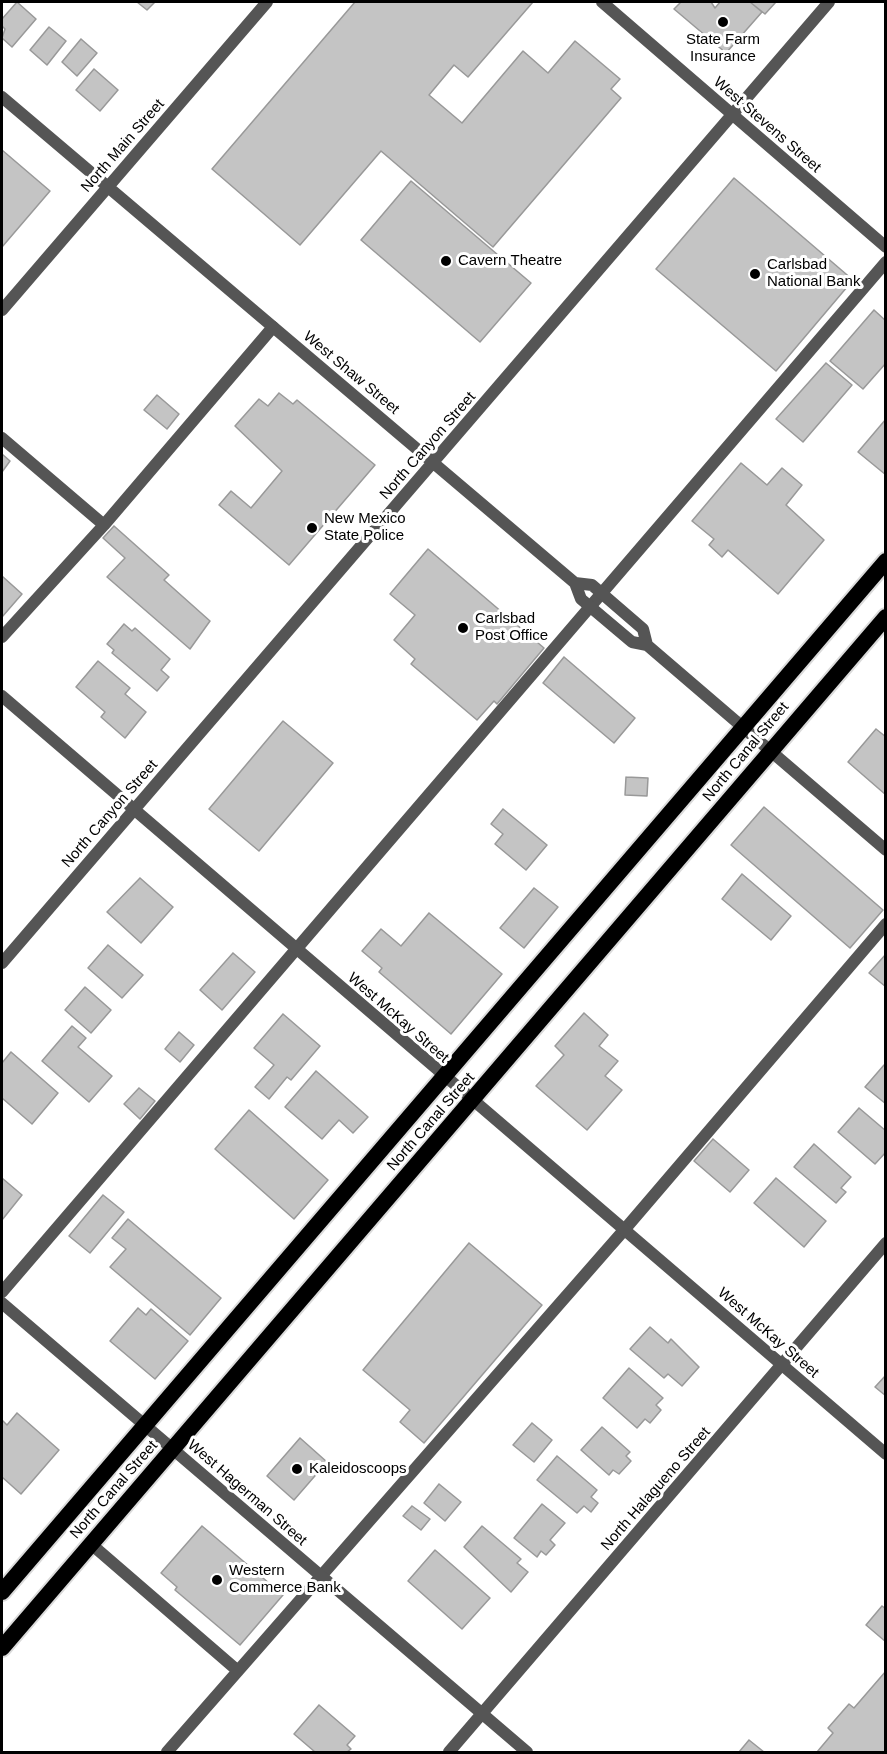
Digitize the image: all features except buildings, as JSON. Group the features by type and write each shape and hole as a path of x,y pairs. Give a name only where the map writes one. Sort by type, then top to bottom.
{"highway":[{"name":"North Canal Street","path":"2,1592 885,561"},
{"name":"North Canal Street","path":"2,1648 885,617"}],"street":[{"name":"North Main Street","path":"2,310 267,2"},
{"name":"West Stevens Street","path":"602,2 885,247"},
{"name":"North Canyon Street","path":"2,963 829,2"},
{"name":"West Shaw Street","path":"2,97 575,583 581,600 632,642 647,645 885,850"},
{"path":"2,1292 885,262"},
{"path":"2,637 104,525 273,327"},
{"path":"2,438 104,525"},
{"name":"West Shaw Street","path":"575,583 592,585 601,592 643,629 647,645"},
{"name":"West McKay Street","path":"2,696 885,1454"},
{"path":"167,1752 625,1229 885,924"},
{"name":"North Halagueno Street","path":"449,1752 885,1244"},
{"name":"West Hagerman Street","path":"2,1303 527,1752"},
{"path":"91,1544 238,1671"}],"place":[{"name":"State Farm Insurance","path":"723,22"},
{"name":"Cavern Theatre","path":"446,261"},
{"name":"Carlsbad National Bank","path":"755,274"},
{"name":"New Mexico State Police","path":"312,528"},
{"name":"Carlsbad Post Office","path":"463,628"},
{"name":"Kaleidoscoops","path":"297,1469"},
{"name":"Western Commerce Bank","path":"217,1580"}]}
